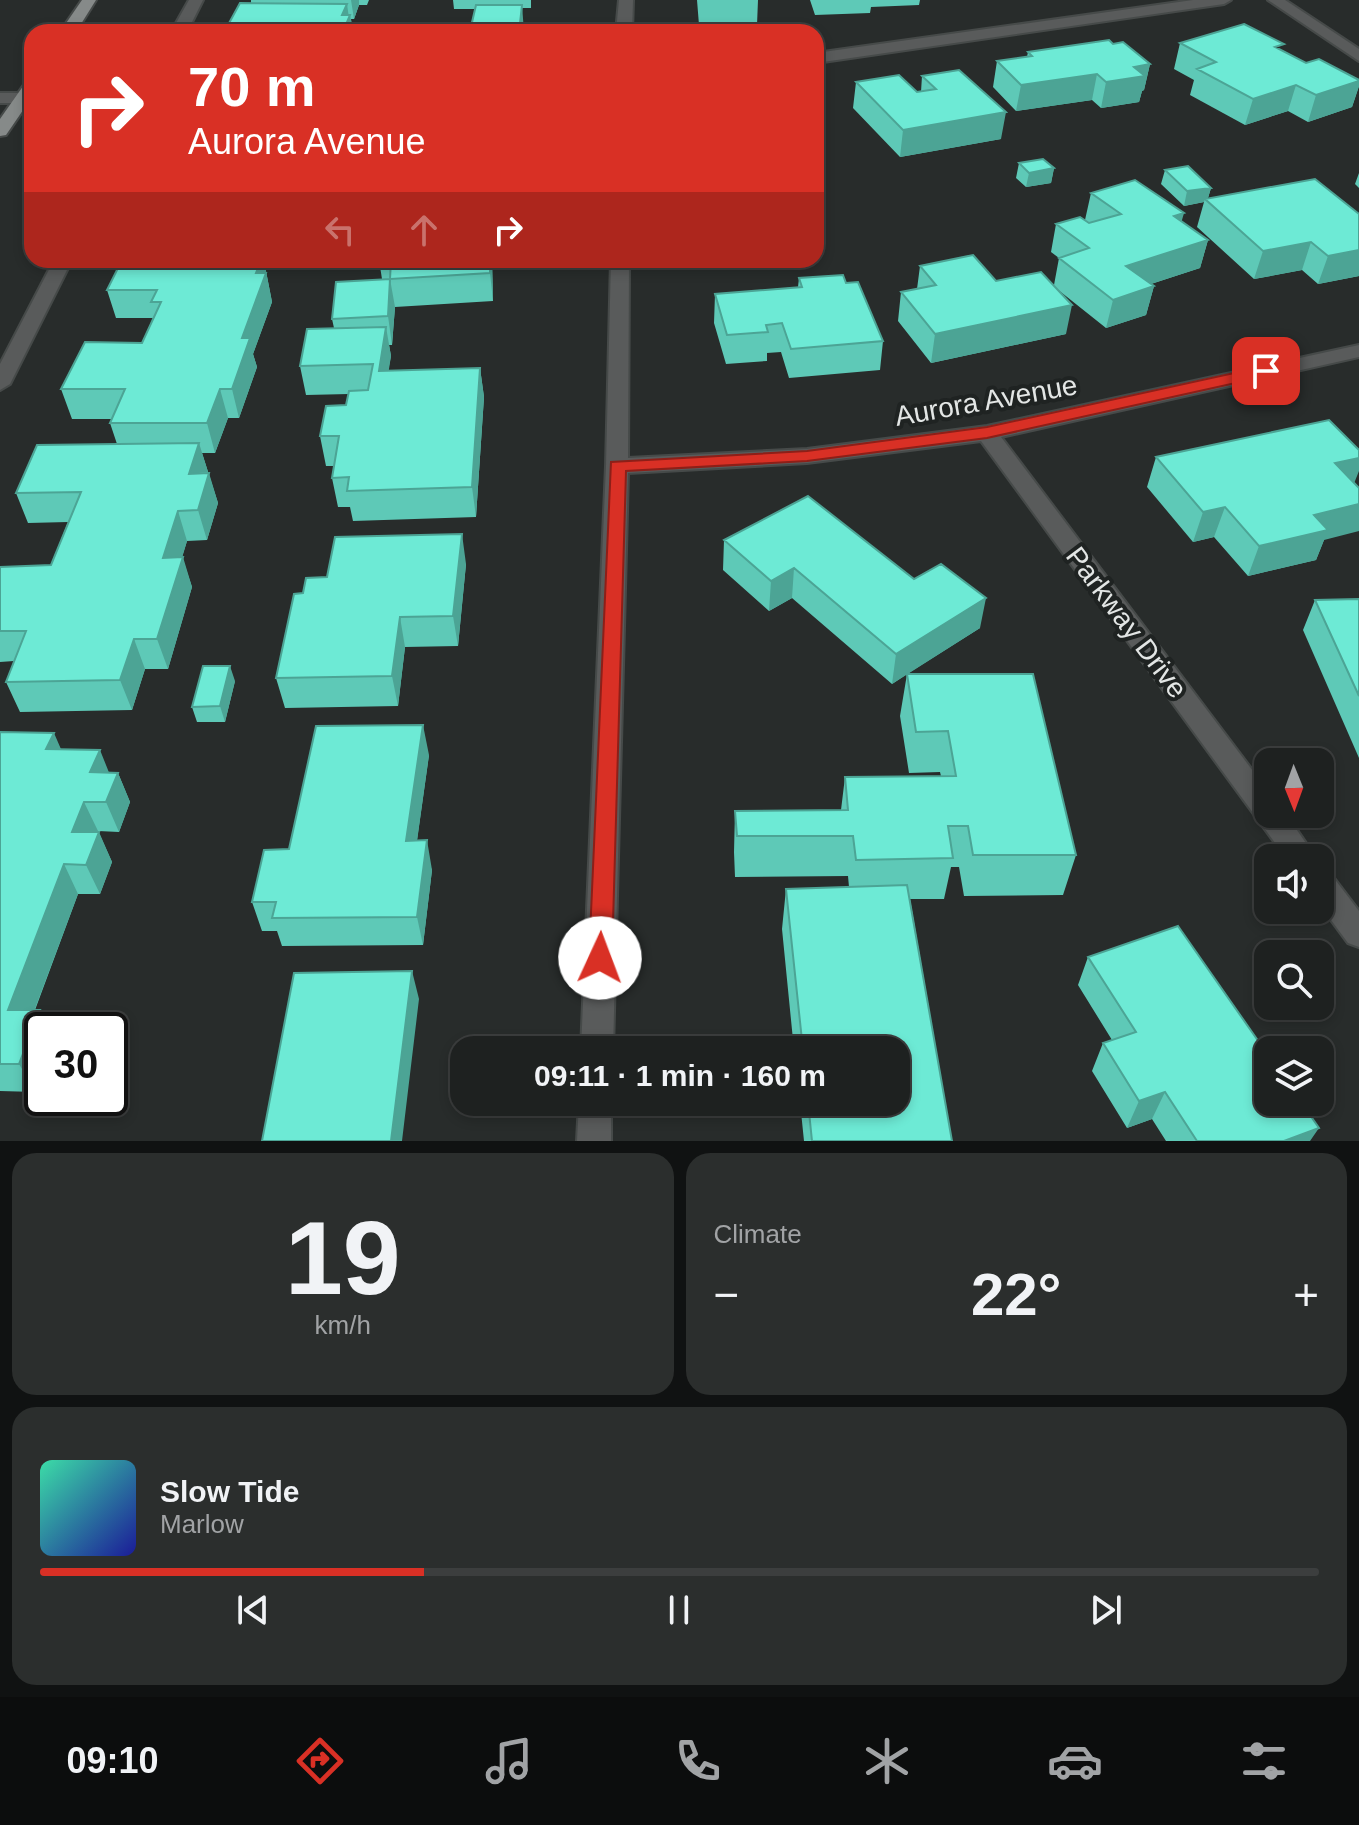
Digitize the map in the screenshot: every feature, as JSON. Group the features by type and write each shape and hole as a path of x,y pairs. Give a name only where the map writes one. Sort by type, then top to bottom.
{"main road":[{"path":"73,24 89,0"},
{"path":"0,131 24,96"}],"street":[{"path":"183,24 196,0"},
{"path":"624,24 626,0"},
{"path":"824,57 1224,0"},
{"path":"1275,0 1359,56"},
{"path":"0,98 24,93"},
{"path":"0,384 59,268"},
{"path":"597,1036 617,466 620,268"},
{"name":"Aurora Avenue","path":"617,466 807,456 987,433 1359,351"},
{"name":"Parkway Drive","path":"987,433 1254,793"},
{"path":"1334,901 1359,934"},
{"path":"594,1141 595,1116"}],"building":[{"path":"240,3 347,4 342,15 350,15 346,24 229,24"},
{"path":"476,5 522,5 520,24 472,24"},
{"path":"1244,24 1284,44 1275,47 1306,63 1319,59 1359,81 1316,95 1296,85 1253,99 1197,69 1216,62 1180,43"},
{"path":"1109,40 1113,44 1123,42 1150,64 1134,67 1145,76 1106,82 1097,74 1021,85 997,61 1032,56 1028,52"},
{"path":"959,70 1006,112 903,130 856,82 899,75 917,92 936,89 922,76"},
{"path":"1043,159 1054,168 1029,173 1019,163"},
{"path":"1188,166 1211,188 1187,191 1165,170"},
{"path":"1315,179 1359,214 1359,250 1328,256 1311,242 1263,251 1205,199"},
{"path":"1135,180 1184,213 1174,216 1208,240 1126,266 1154,286 1113,300 1059,258 1089,248 1056,224 1080,217 1089,223 1121,214 1091,193"},
{"path":"973,255 996,281 1041,272 1072,305 935,334 901,292 936,285 920,266"},
{"path":"118,268 258,268 256,273 266,273 242,338 250,338 232,389 220,389 207,423 110,423 125,389 61,389 85,342 142,343 161,302 151,302 157,290 107,290"},
{"path":"391,268 490,268 490,273 390,279"},
{"path":"843,275 846,283 858,282 883,341 791,349 782,323 766,325 768,332 727,335 715,294 802,287 799,278"},
{"path":"390,279 388,316 332,319 336,282"},
{"path":"386,327 379,371 480,368 472,487 347,491 349,477 332,478 339,436 320,436 326,406 346,405 349,391 368,390 373,364 300,366 307,329"},
{"path":"1329,420 1359,450 1359,458 1335,463 1359,488 1359,504 1314,515 1328,530 1259,546 1225,507 1203,512 1156,457"},
{"path":"199,443 189,474 209,473 198,510 178,511 163,558 183,557 157,639 134,639 120,680 6,682 26,631 0,631 0,567 51,565 81,492 16,493 37,445"},
{"path":"808,496 914,579 941,564 986,598 896,654 794,568 771,581 724,540"},
{"path":"462,534 453,616 400,617 392,676 276,678 294,594 303,593 306,578 327,577 335,537"},
{"path":"1359,599 1359,696 1315,600"},
{"path":"203,666 230,666 220,706 192,707"},
{"path":"907,674 1033,674 1076,855 973,855 968,826 948,826 953,858 856,860 853,836 737,836 735,811 848,810 845,777 956,776 948,731 916,732"},
{"path":"423,725 406,841 427,840 417,917 272,918 276,902 252,902 264,850 289,849 316,726"},
{"path":"0,732 54,733 46,749 100,750 90,772 118,773 106,802 84,802 72,832 99,832 86,865 64,864 8,1010 40,1010 24,1012 24,1051 19,1064 0,1064"},
{"path":"907,885 952,1141 812,1141 809,1116 910,1116 910,1036 802,1036 786,889"},
{"path":"1178,926 1255,1036 1254,1116 1311,1116 1319,1128 1284,1141 1197,1141 1165,1092 1139,1101 1103,1043 1136,1032 1088,957"},
{"path":"412,971 391,1141 262,1141 294,973"}],"route":[{"path":"600,958 617,466 807,456 987,433 1266,371"}]}
